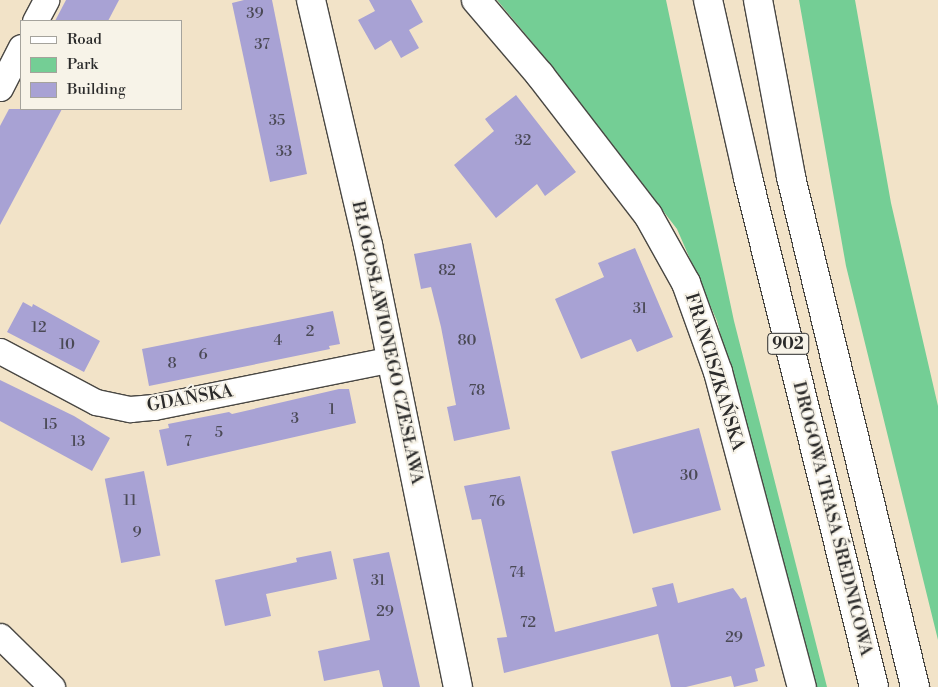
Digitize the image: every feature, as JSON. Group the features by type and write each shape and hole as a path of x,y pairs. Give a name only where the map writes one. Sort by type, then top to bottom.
{"street":[{"path":"36,20 46,0"},
{"name":"BŁOGOSŁAWIONEGO CZESŁAWA","path":"311,0 368,245 458,687"},
{"name":"FRANCISZKAŃSKA","path":"476,0 540,74 648,215 686,283 718,372 802,687"},
{"name":"DROGOWA TRASA ŚREDNICOWA","path":"708,0 757,215 874,687"},
{"name":"902","path":"758,0 790,177 916,687"},
{"path":"0,88 20,49"},
{"name":"GDAŃSKA","path":"0,351 96,402 130,409 154,407 390,359"},
{"path":"0,636 52,687"}],"green space":[{"path":"497,0 666,0 734,321 827,687 812,687 717,321 677,229 546,59"},
{"path":"799,0 855,0 891,203 938,406 938,640 846,266"}],"building":[{"path":"66,0 119,0 109,20 56,20"},
{"path":"244,0 272,0 307,174 270,182 232,3"},
{"path":"369,0 411,0 423,22 409,30 419,48 401,58 391,40 375,50 358,20 375,11"},
{"path":"516,95 576,172 545,196 537,184 496,218 454,165 494,131 485,119"},
{"path":"9,109 61,110 0,225 0,126"},
{"path":"471,243 510,429 454,441 447,407 456,405 441,327 431,287 421,289 414,254"},
{"path":"635,248 673,337 637,352 631,339 581,359 555,299 604,277 598,263"},
{"path":"23,302 32,307 33,304 100,341 84,372 7,332"},
{"path":"333,311 340,344 329,346 330,349 149,386 142,349"},
{"path":"0,380 74,416 110,438 92,471 0,421"},
{"path":"339,389 349,389 356,423 167,466 159,430 169,428 168,424 229,412 232,414"},
{"path":"699,428 721,510 633,534 611,452"},
{"path":"144,471 160,555 121,563 105,479"},
{"path":"520,476 555,632 657,606 652,588 673,583 678,603 733,588 741,599 746,597 765,666 755,669 758,681 734,687 731,676 686,687 671,687 658,634 504,673 497,638 507,637 481,519 472,520 464,486"},
{"path":"331,551 337,579 266,594 271,616 225,626 215,580 297,562 296,558"},
{"path":"389,552 420,687 383,687 379,670 324,681 318,651 370,640 353,559"}]}
